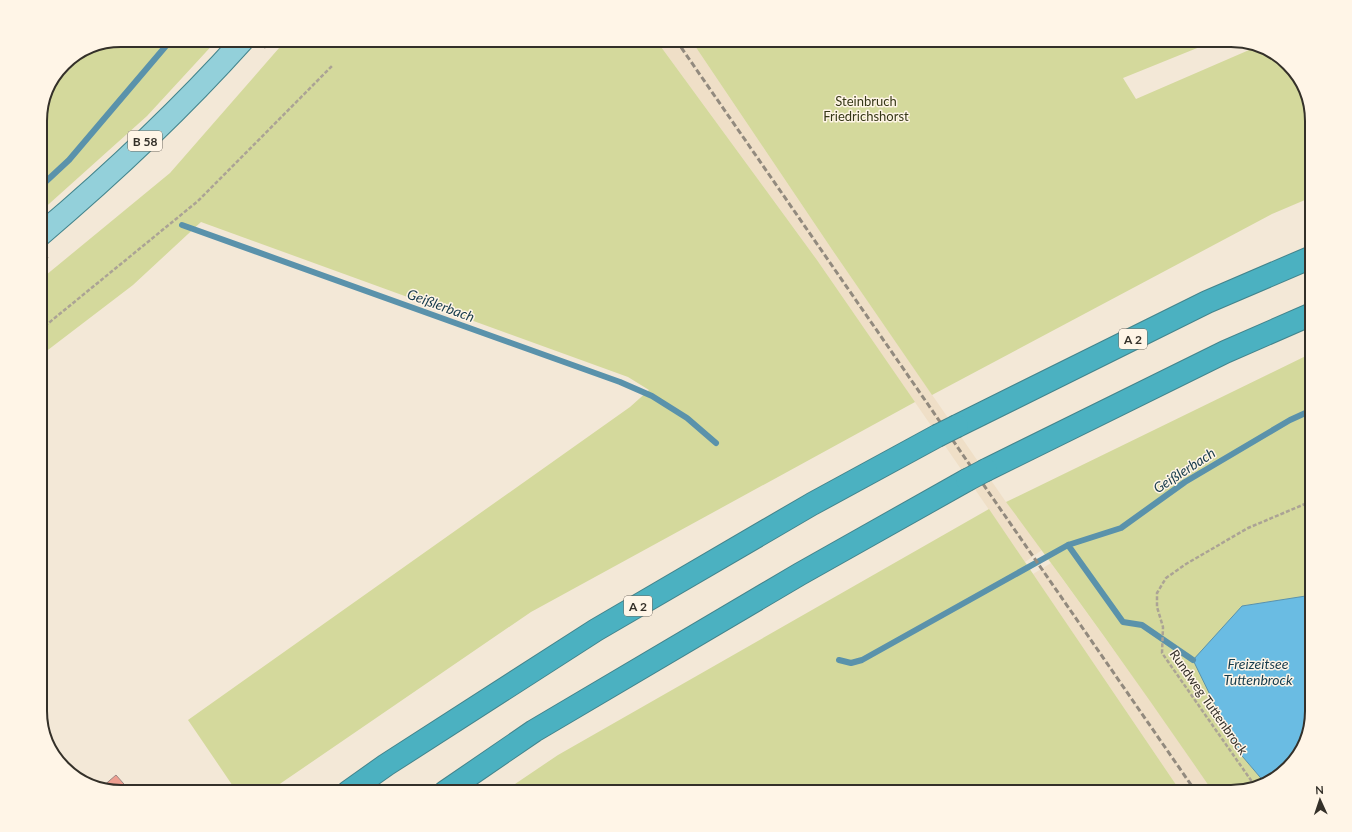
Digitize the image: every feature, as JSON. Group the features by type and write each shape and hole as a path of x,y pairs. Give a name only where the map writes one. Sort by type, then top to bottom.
{"highway":[{"name":"A 2","path":"358,785 386,765 596,630 812,504 937,436 1207,302 1305,260"},
{"path":"456,785 540,727 800,574 967,480 1225,352 1305,317"}],"main road":[{"name":"B 58","path":"47,229 158,130 236,47"}],"path":[{"path":"47,324 198,202 332,66"},
{"name":"Rundweg Tuttenbrock","path":"1252,781 1162,653 1163,627 1157,607 1157,593 1166,578 1186,564 1248,528 1305,504"}],"shaded area":[{"path":"661,47 696,47 833,251 1006,502 1042,550 1025,562 817,260"},
{"path":"1051,563 1155,707 1208,785 1176,785 1033,574"}],"green space":[{"path":"211,47 147,116 47,206 47,116 48,106 59,81 80,59 106,48"},
{"path":"280,47 661,47 817,260 915,402 531,612 278,785 232,785 188,720 630,407 649,390 628,377 201,222 133,285 47,351 47,274 170,173"},
{"name":"Steinbruch Friedrichshorst","path":"696,47 1200,47 1123,78 1136,99 1249,50 1268,57 1276,62 1290,76 1302,102 1305,116 1305,200 1272,214 932,395"},
{"path":"1305,356 1305,596 1242,606 1237,750 1261,778 1241,784 1208,785 1111,646 1006,502"},
{"path":"989,509 1176,785 513,785 558,755"}],"water":[{"name":"Freizeitsee Tuttenbrock","path":"1305,596 1305,711 1302,730 1290,756 1276,770 1261,778 1237,750 1193,660 1242,606"}],"building":[{"path":"116,775 125,785 111,784 107,783"}],"waterway":[{"path":"47,180 69,160 165,47"},
{"name":"Geißlerbach","path":"182,225 620,382 652,396 687,418 716,443"},
{"name":"Geißlerbach","path":"839,660 851,663 862,660 1068,545 1121,528 1185,482 1290,420 1305,413"},
{"path":"1068,545 1123,622 1142,625 1193,660"}],"railway":[{"path":"681,47 1191,785"}]}
